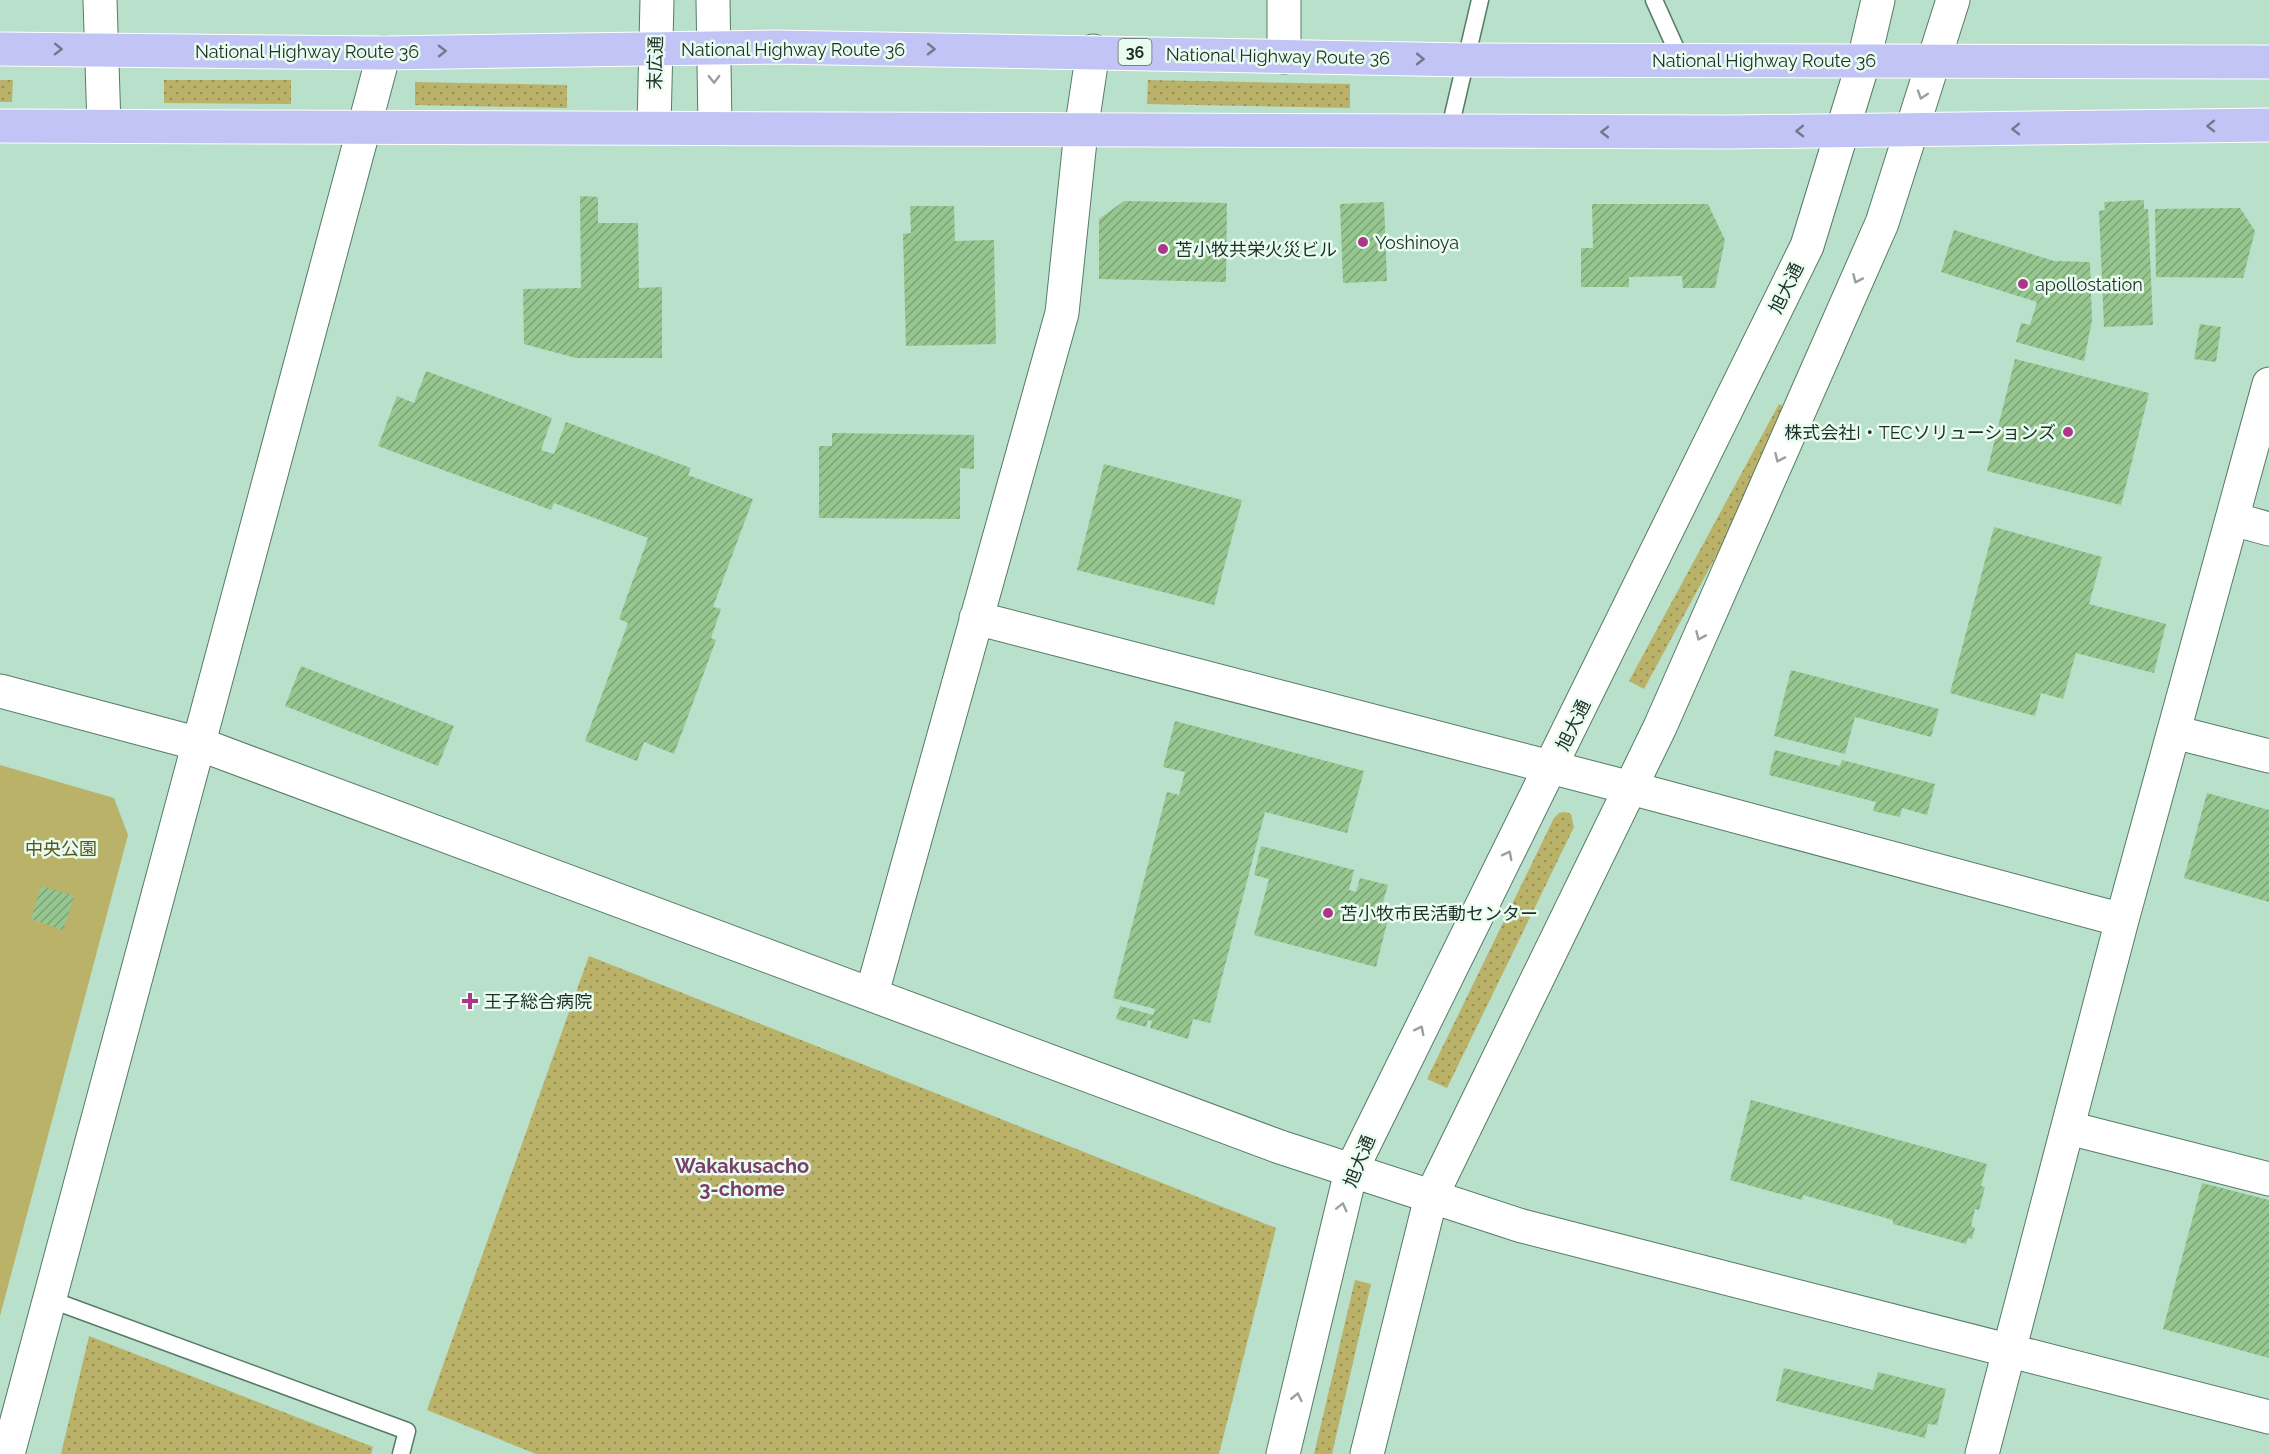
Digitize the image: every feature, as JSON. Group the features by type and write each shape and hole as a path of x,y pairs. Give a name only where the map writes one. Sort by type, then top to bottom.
{"highway":[{"name":"National Highway Route 36","path":"0,49 384,53 714,48 1094,51 1467,60 2269,62"},
{"path":"0,126 715,127 1449,132 1843,131 2269,125"}],"street":[{"path":"100,0 104,126"},
{"name":"末広通","path":"654,127 657,0"},
{"path":"713,0 715,127"},
{"path":"1284,0 1284,57"},
{"name":"旭大通","path":"1283,1454 1351,1171 1807,246 1864,60 1878,0"},
{"path":"1367,1454 1431,1197 1660,727 1882,223 1953,0"},
{"path":"872,993 1062,313 1082,131 1094,51"},
{"path":"8,1454 384,53"},
{"path":"1982,1454 2122,920 2269,384"},
{"path":"2232,519 2269,529"},
{"path":"976,618 1631,788 2122,920"},
{"path":"0,691 199,744 872,993 1269,1143 1431,1197 1522,1226 2269,1417"},
{"path":"2174,732 2269,756"},
{"path":"2069,1128 2269,1179"}],"lane":[{"path":"1449,132 1480,0"},
{"path":"1654,0 1682,60"},
{"path":"50,1299 407,1431 401,1454"}],"green space":[{"path":"0,80 13,80 12,102 0,102"},
{"path":"164,80 291,80 291,104 164,103"},
{"path":"1148,80 1350,84 1350,108 1147,104"},
{"path":"415,82 567,85 567,108 415,105"},
{"path":"1779,404 1794,412 1644,689 1629,681"},
{"name":"中央公園","path":"0,765 114,798 128,835 0,1316"},
{"path":"1559,813 1571,814 1574,827 1447,1088 1427,1079 1554,818"},
{"path":"589,956 1276,1228 1219,1454 536,1454 427,1410"},
{"path":"1355,1280 1371,1284 1332,1454 1314,1454"},
{"path":"89,1336 373,1447 371,1454 61,1454"}],"building":[{"path":"580,196 598,197 598,223 638,223 639,288 662,287 662,358 576,358 524,344 523,289 581,288"},
{"path":"2144,200 2144,209 2148,209 2153,325 2104,327 2099,211 2105,210 2104,202"},
{"name":"苫小牧共栄火災ビル","path":"1124,201 1227,203 1226,282 1099,279 1099,219"},
{"path":"1384,202 1387,281 1343,283 1340,204"},
{"path":"1592,204 1708,204 1725,240 1715,288 1683,288 1682,276 1629,277 1629,287 1581,287 1581,248 1593,248"},
{"path":"910,206 954,206 955,241 994,240 996,344 906,346 903,234 911,233"},
{"path":"2240,208 2255,231 2243,278 2156,277 2155,209"},
{"path":"1954,230 2054,261 2090,262 2092,320 2084,361 2016,342 2021,323 2030,325 2037,302 1941,272"},
{"path":"2200,324 2221,327 2216,362 2194,359"},
{"name":"株式会社I・TECソリューションズ","path":"2015,359 2149,393 2121,505 1987,471"},
{"path":"426,371 552,418 541,450 554,454 566,422 691,468 688,475 753,499 713,607 721,609 711,638 716,640 674,754 644,742 637,761 585,741 628,623 619,619 648,538 554,503 551,510 378,446 397,396 414,403"},
{"path":"832,433 974,435 974,469 960,468 960,519 819,518 819,446 832,446"},
{"path":"1104,464 1242,500 1214,605 1077,570"},
{"path":"1994,527 2102,557 2089,604 2166,624 2154,673 2076,653 2063,699 2041,693 2035,716 1950,693"},
{"path":"301,666 454,726 438,766 285,706"},
{"path":"1791,670 1939,709 1931,737 1855,717 1845,754 1774,736"},
{"path":"1175,721 1364,771 1347,833 1265,812 1210,1023 1193,1019 1188,1039 1150,1028 1152,1021 1148,1020 1146,1027 1116,1019 1120,1006 1153,1015 1155,1009 1113,998 1167,792 1179,795 1185,772 1163,767"},
{"path":"1775,750 1840,766 1842,760 1935,784 1927,815 1902,808 1900,817 1873,811 1876,802 1769,775"},
{"path":"2207,793 2269,810 2269,902 2184,878"},
{"path":"1261,846 1354,870 1349,890 1356,892 1360,878 1388,885 1381,909 1390,911 1376,967 1254,935 1269,879 1254,875"},
{"path":"41,886 74,896 63,930 31,919"},
{"path":"1751,1100 1987,1164 1981,1186 1985,1187 1979,1210 1975,1209 1971,1226 1975,1228 1972,1239 1968,1238 1966,1244 1893,1224 1893,1220 1803,1195 1802,1200 1730,1180"},
{"path":"2202,1183 2269,1200 2269,1358 2163,1329"},
{"path":"1784,1368 1873,1390 1878,1372 1946,1389 1937,1425 1928,1424 1925,1438 1776,1401"}],"place":[{"name":"Yoshinoya","path":"1363,242"},
{"name":"苫小牧共栄火災ビル","path":"1163,249"},
{"name":"apollostation","path":"2023,284"},
{"name":"株式会社I・TECソリューションズ","path":"2068,432"},
{"name":"苫小牧市民活動センター","path":"1328,913"},
{"name":"王子総合病院","path":"470,1001"}],"district":[{"name":"Wakakusacho 3-chome","path":"742,1178"}]}
